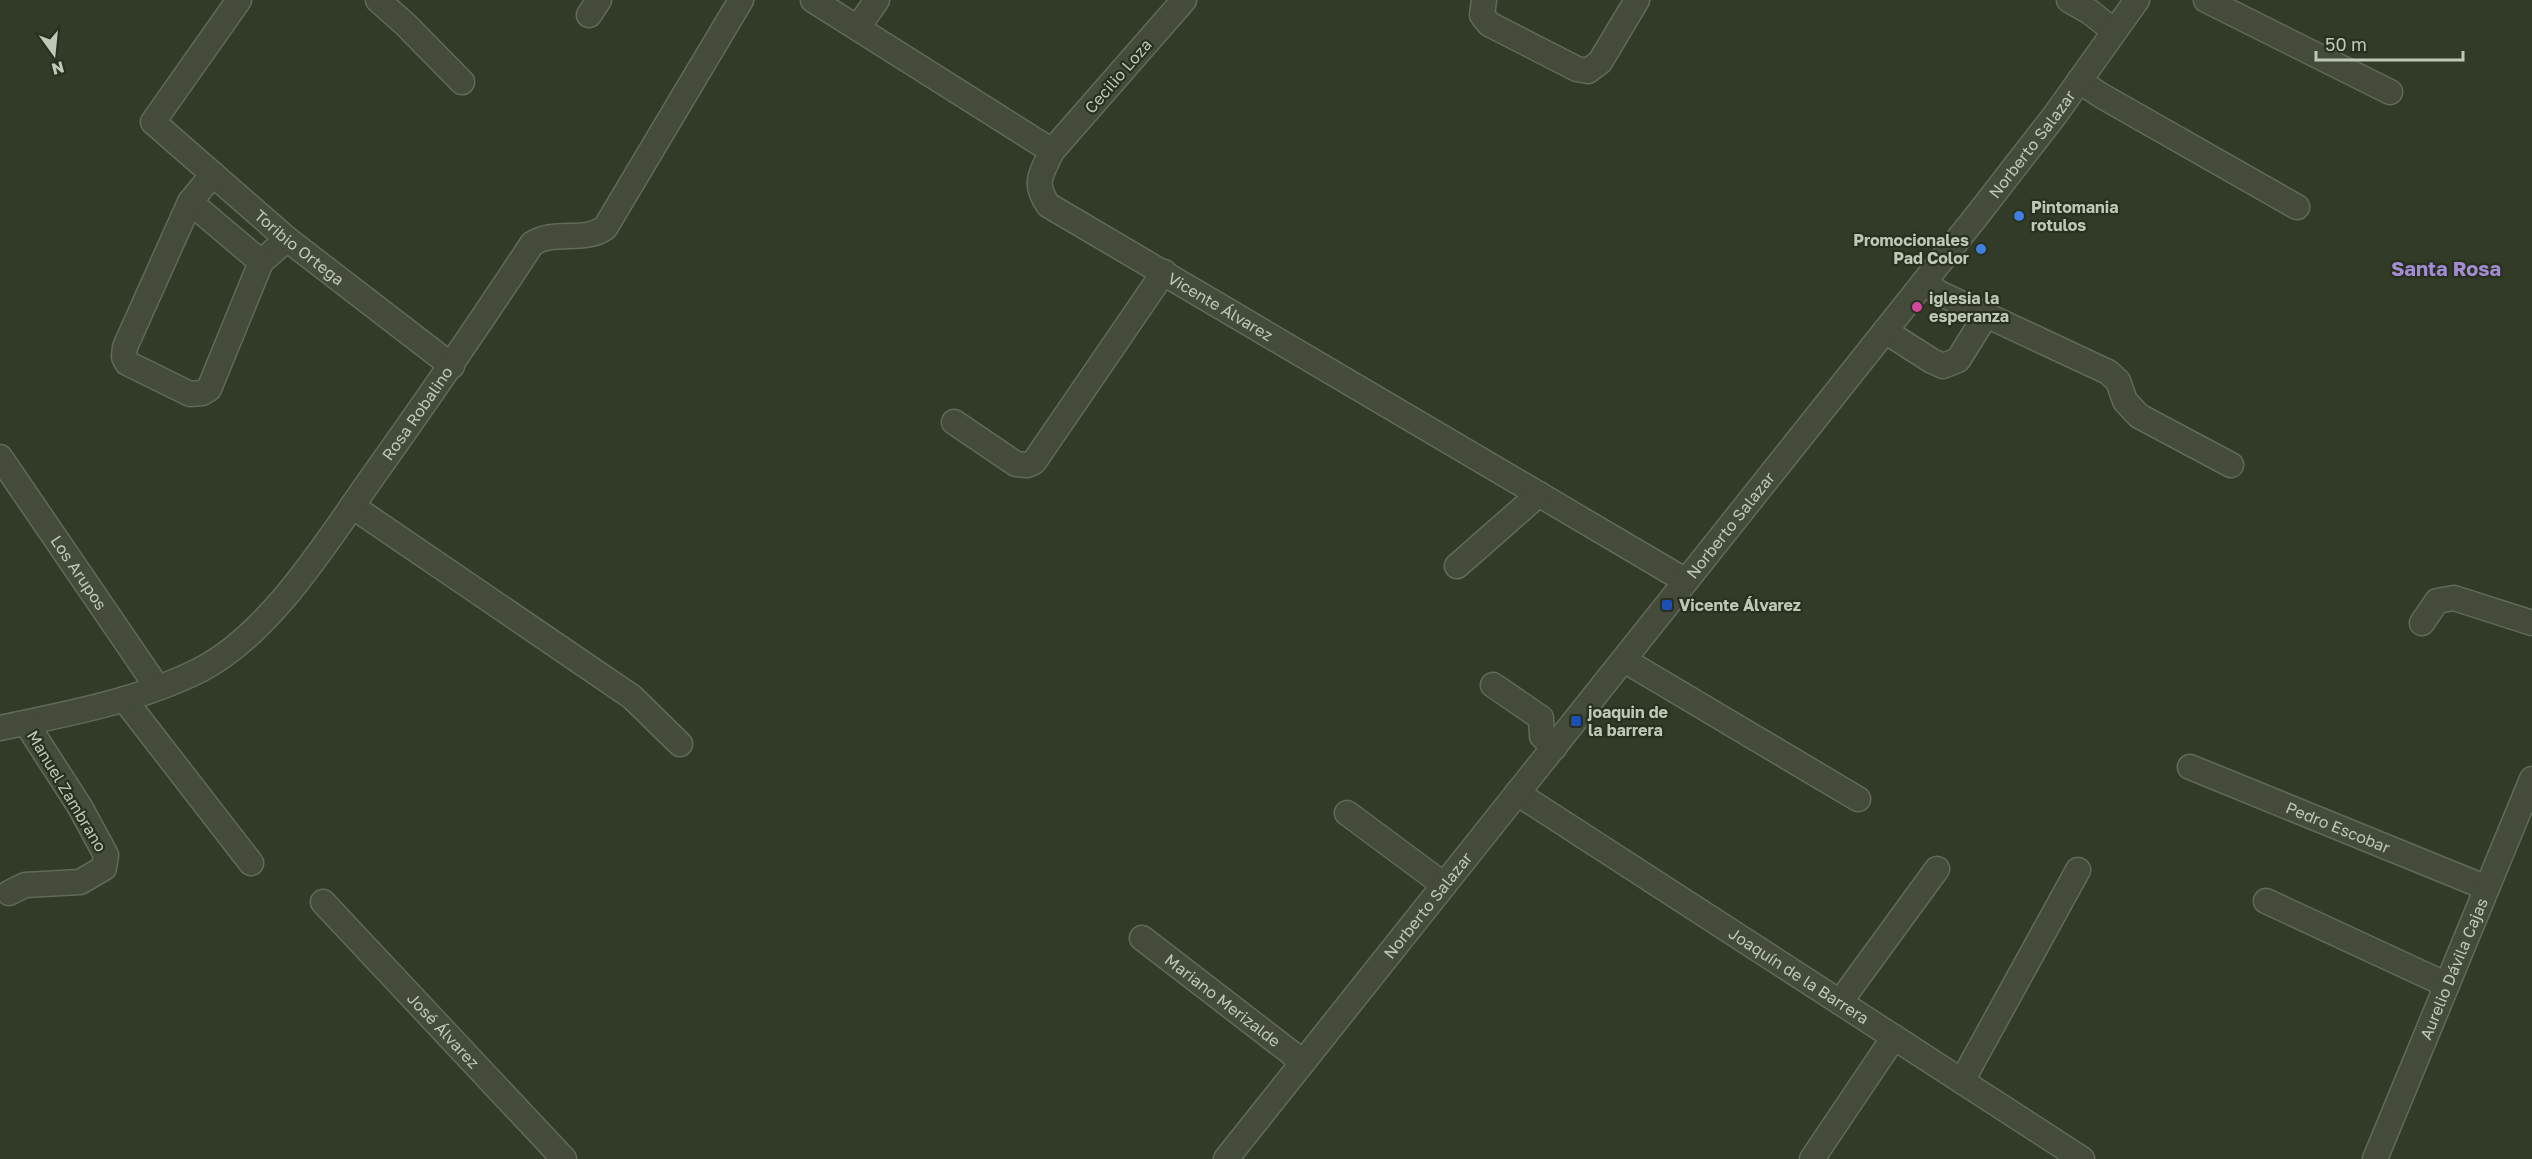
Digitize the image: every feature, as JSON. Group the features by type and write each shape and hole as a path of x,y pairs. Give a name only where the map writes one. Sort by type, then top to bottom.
{"street":[{"name":"Toribio Ortega","path":"239,0 153,122 287,239 452,366"},
{"path":"378,0 462,82"},
{"name":"Rosa Robalino","path":"0,728 124,699 201,669 243,640 277,607 452,366 532,244 547,237 579,237 596,234 605,228 741,0"},
{"path":"813,0 1052,152"},
{"path":"858,27 877,0"},
{"name":"Cecilio Loza","path":"1052,152 1185,0"},
{"path":"1484,0 1482,15 1489,24 1577,69 1588,71 1600,62 1637,0"},
{"path":"2069,0 2114,31"},
{"name":"Norberto Salazar","path":"1226,1159 1924,282 2079,81 2138,0"},
{"path":"2206,0 2390,92"},
{"path":"2079,81 2297,207"},
{"name":"Vicente Álvarez","path":"1052,152 1038,181 1040,192 1048,205 1686,581"},
{"path":"213,174 190,202 126,347 124,357 127,363 190,394 209,389 261,262 287,239"},
{"path":"190,202 261,262"},
{"path":"954,422 1016,464 1027,465 1034,462 1164,272"},
{"path":"1924,282 1940,293 2108,372 2118,381 2125,400 2139,416 2231,465"},
{"path":"1885,331 1943,366 1958,360 1986,315"},
{"name":"Los Arupos","path":"0,456 157,687"},
{"path":"1456,566 1539,494"},
{"path":"352,506 632,697 680,744"},
{"path":"2422,623 2437,601 2454,598 2532,623"},
{"path":"1624,660 1858,799"},
{"path":"1493,685 1541,718 1542,736 1554,748"},
{"path":"124,699 251,863"},
{"name":"Manuel Zambrano","path":"9,893 25,885 80,882 104,868 106,855 80,807 26,723"},
{"name":"Pedro Escobar","path":"2190,767 2487,888"},
{"name":"Aurelio Dávila Cajas","path":"2375,1159 2532,779"},
{"name":"Joaquín de la Barrera","path":"1517,793 2082,1159"},
{"path":"1347,813 1444,885"},
{"path":"1840,1002 1937,869"},
{"path":"1962,1081 2078,870"},
{"path":"2266,901 2447,985"},
{"name":"José Álvarez","path":"323,902 550,1154"},
{"name":"Mariano Merizalde","path":"1142,938 1303,1062"},
{"path":"1812,1159 1894,1037"}],"place":[{"name":"Pintomania rotulos","path":"2019,216"},
{"name":"Promocionales Pad Color","path":"1981,249"},
{"name":"iglesia la esperanza","path":"1917,307"},
{"name":"Vicente Álvarez","path":"1667,605"},
{"name":"joaquin de la barrera","path":"1576,721"}],"district":[{"name":"Santa Rosa","path":"2446,268"}]}
